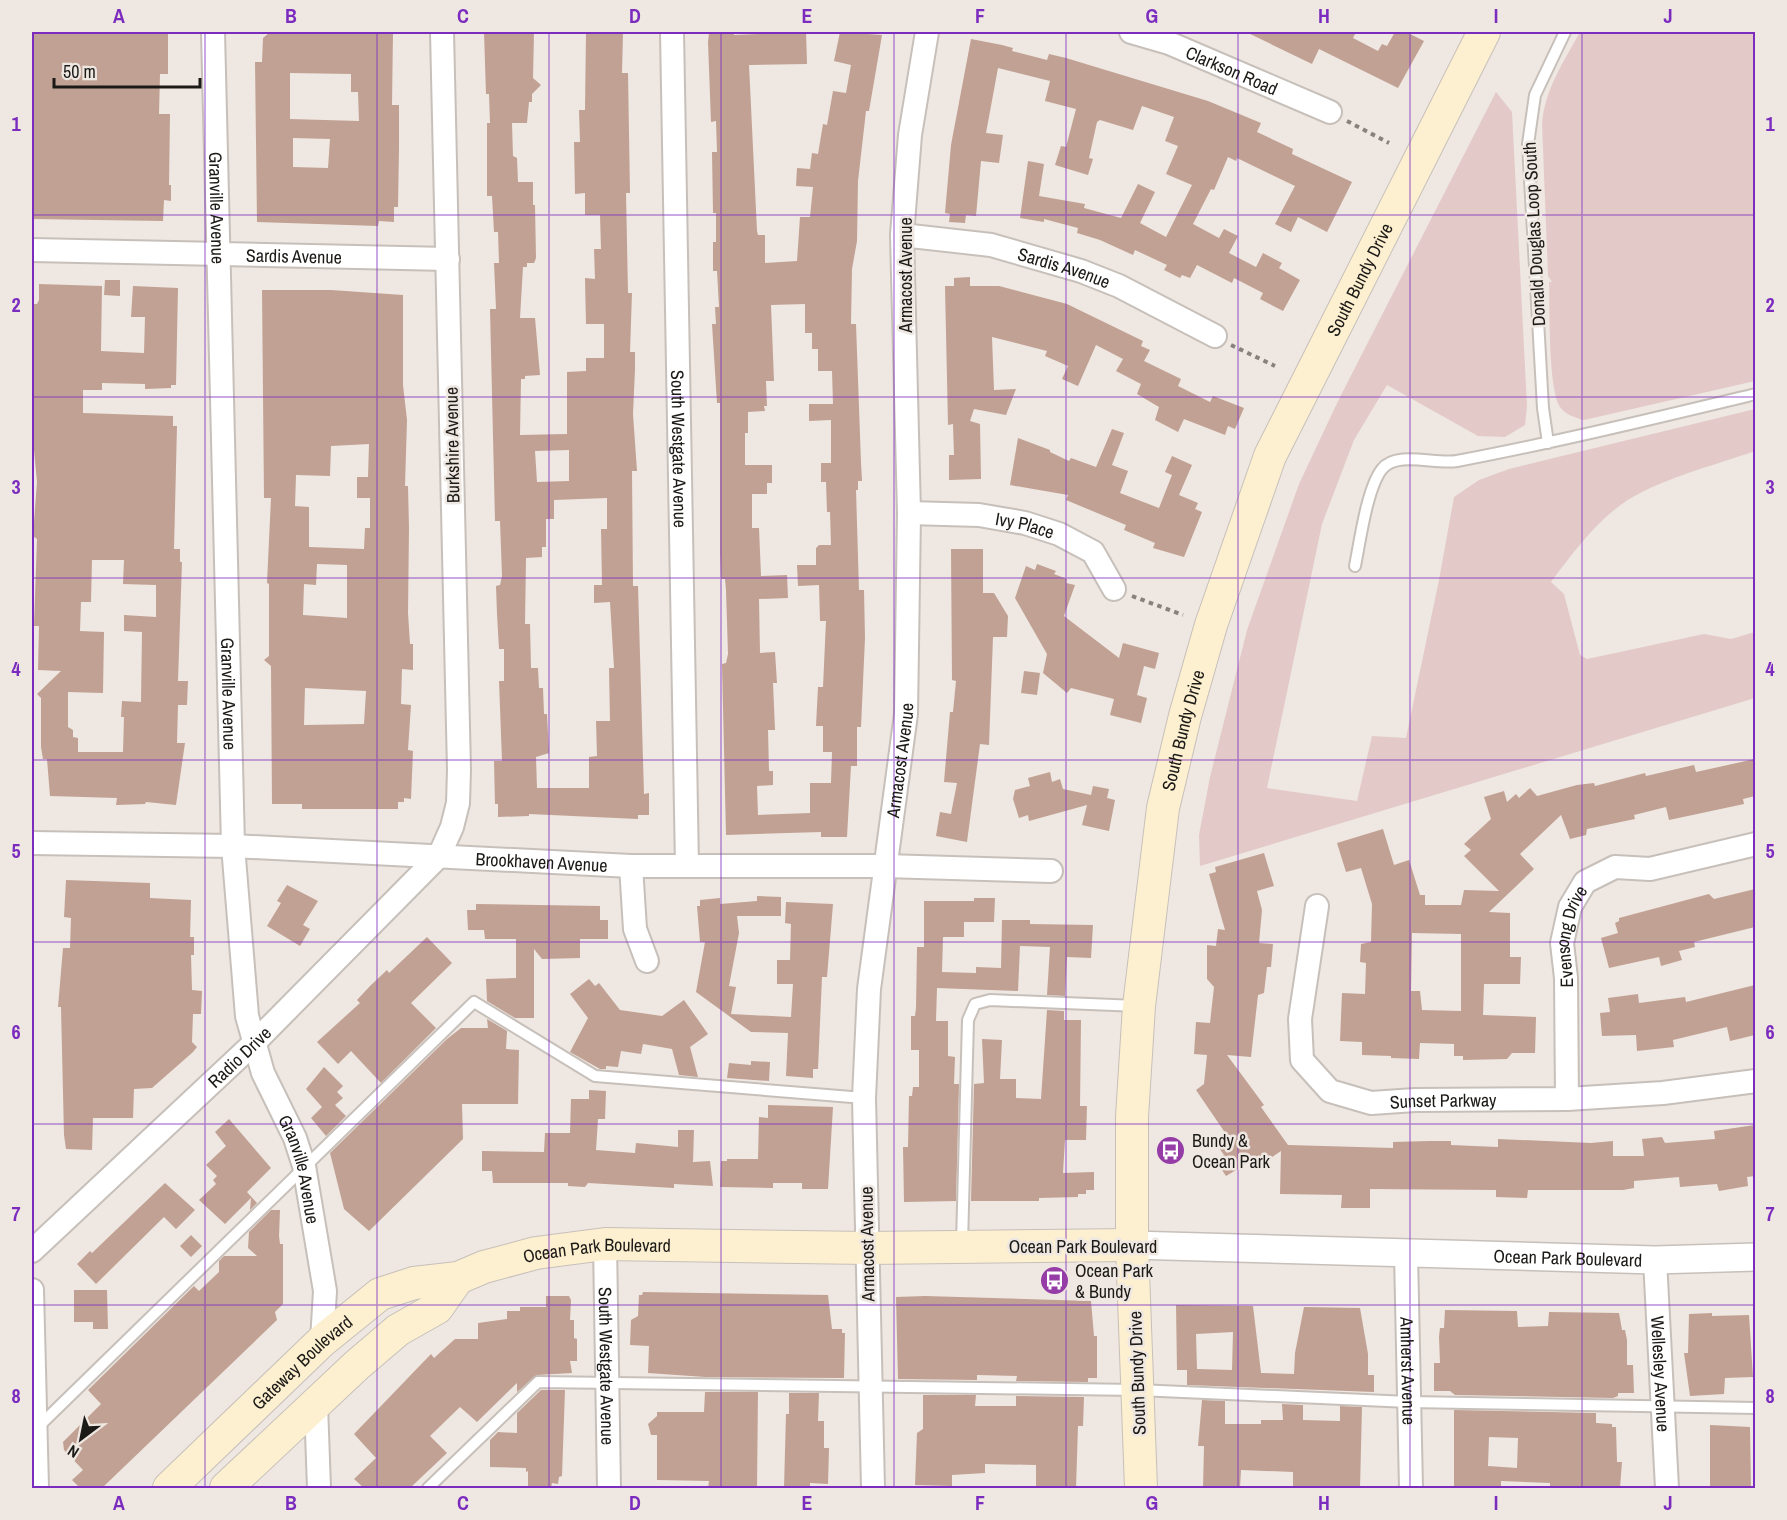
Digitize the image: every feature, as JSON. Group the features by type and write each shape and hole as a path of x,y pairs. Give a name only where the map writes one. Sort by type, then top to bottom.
{"main road":[{"name":"South Bundy Drive","path":"1141,1488 1132,1245 1132,1117 1139,1006 1163,808 1185,716 1238,545 1270,456 1484,32"},
{"name":"Ocean Park Boulevard","path":"471,1273 536,1252 604,1244 867,1248 1132,1245"},
{"name":"Gateway Boulevard","path":"169,1488 322,1341 380,1294 414,1283 471,1273"},
{"path":"225,1488 398,1330 436,1308 471,1273"},
{"path":"316,1405 324,1381 337,1365 388,1318 414,1283"},
{"path":"225,1488 241,1458 290,1408 308,1385 320,1359 322,1341"}],"street":[{"name":"Granville Avenue","path":"213,32 233,846 247,1016 263,1073 296,1138 304,1166 325,1291 322,1341"},
{"name":"Burkshire Avenue","path":"439,856 452,827 458,803 459,771 442,32"},
{"name":"South Westgate Avenue","path":"672,32 687,866"},
{"name":"Armacost Avenue","path":"873,1488 864,1098 869,989 906,714 909,513 902,235 910,135 927,32"},
{"name":"Clarkson Road","path":"1131,32 1169,43 1330,112"},
{"name":"Sardis Avenue","path":"902,235 991,245 1081,271 1119,286 1215,336"},
{"name":"Sardis Avenue","path":"32,250 448,259"},
{"name":"Ivy Place","path":"909,513 979,515 1025,523 1059,534 1093,552 1114,589"},
{"name":"Brookhaven Avenue","path":"32,843 233,846 631,866 885,866 1051,871"},
{"name":"Evensong Drive","path":"1566,1099 1566,978 1562,943 1570,907 1585,882 1615,867 1650,869 1755,844"},
{"name":"Radio Drive","path":"32,1251 254,1042 439,856"},
{"path":"631,866 634,929 647,961"},
{"name":"Sunset Parkway","path":"1317,906 1300,1019 1302,1060 1330,1091 1371,1103 1415,1100 1566,1099 1663,1093 1755,1081"},
{"name":"South Westgate Avenue","path":"604,1244 609,1488"},
{"name":"Ocean Park Boulevard","path":"1132,1245 1656,1260 1755,1257"},
{"name":"Amherst Avenue","path":"1406,1254 1411,1488"},
{"name":"Wellesley Avenue","path":"1656,1260 1667,1488"},
{"path":"32,1290 33,1432 37,1488"},
{"path":"316,1405 319,1488"}],"lane":[{"name":"Donald Douglas Loop South","path":"1548,443 1543,408 1528,144 1535,95 1565,32"},
{"path":"1355,566 1369,500 1382,468 1398,460 1446,463 1548,443 1755,394"},
{"path":"962,1246 968,1020 975,1004 990,1000 1139,1006"},
{"path":"33,1432 474,1002 595,1076 864,1098"},
{"path":"428,1488 538,1382 1138,1390 1409,1402 1755,1408"}],"path":[{"path":"1366,131 1389,143"},
{"path":"1250,354 1275,366"},
{"path":"1114,589 1183,615"}],"shaded area":[{"path":"1580,32 1755,32 1755,381 1584,420 1570,415 1560,407 1553,383 1549,282 1552,282 1548,276 1542,123 1551,87"},
{"path":"1496,92 1512,112 1527,406 1525,425 1505,437 1478,436 1387,385 1354,440 1322,524 1267,788 1357,801 1372,736 1406,738 1454,497 1479,480 1509,469 1755,409 1755,451 1668,480 1636,495 1612,512 1593,530 1551,582 1564,594 1580,655 1587,659 1704,634 1731,639 1755,632 1755,698 1200,866 1199,835 1210,777 1247,630 1299,484 1339,399"}],"building":[{"path":"32,32 168,32 168,74 160,74 159,114 170,114 169,185 171,185 171,201 164,200 163,221 32,219"},
{"path":"270,32 393,32 392,105 399,105 398,207 394,207 394,222 379,221 378,226 257,222 255,62 262,62 263,38","holes":["290,73 351,74 351,92 358,92 359,121 290,119","293,138 330,139 328,168 293,167"]},
{"path":"484,32 534,32 533,78 541,85 532,94 532,102 529,102 527,123 512,123 513,156 517,158 518,182 533,182 536,258 534,263 527,263 527,267 523,267 520,318 535,318 540,375 525,376 525,379 521,379 520,435 567,434 567,372 586,371 586,358 604,358 604,324 586,324 585,278 595,279 594,249 601,249 600,215 585,215 585,193 575,194 574,142 580,142 579,110 585,110 586,32 623,32 622,73 628,73 630,193 626,193 628,293 632,293 630,352 635,352 633,414 637,471 632,471 633,586 638,586 644,794 649,793 649,815 638,815 638,819 529,814 529,816 498,817 498,804 495,804 494,761 502,761 499,681 504,681 504,649 499,649 497,614 496,586 500,585 502,576 500,521 495,521 490,309 496,309 494,263 499,263 498,232 494,232 492,196 487,196 487,123 490,123 489,94 486,94","holes":["569,450 569,481 537,482 535,451","607,498 607,529 601,529 602,585 594,585 594,603 610,602 614,668 609,668 610,721 596,721 597,756 589,757 589,788 537,788 536,757 549,753 543,688 539,688 538,668 531,668 530,624 525,624 526,558 542,557 542,547 546,547 546,519 554,519 554,500"]},
{"path":"734,32 734,35 806,32 807,64 749,65 757,231 758,235 765,235 765,263 797,261 800,217 810,217 813,187 796,186 797,168 810,169 812,153 818,154 823,124 827,125 833,91 846,93 851,65 834,61 840,32 882,35 869,111 866,111 858,181 857,241 852,269 851,324 856,324 862,481 858,481 858,490 856,490 859,590 864,590 865,638 861,727 857,727 857,766 851,766 847,837 821,837 821,832 726,835 722,664 726,663 728,654 726,590 725,579 721,579 720,552 720,403 717,403 712,324 716,324 715,307 719,307 717,271 713,271 716,213 713,213 712,152 717,152 716,121 711,122 709,33","holes":["805,304 805,333 812,333 812,349 818,349 818,371 832,371 833,404 809,404 809,421 831,420 831,463 821,463 821,482 826,482 827,512 830,512 831,545 819,545 816,548 816,565 797,565 798,586 819,585 820,621 826,621 823,687 818,687 816,726 823,726 823,752 832,752 831,783 810,783 810,813 758,815 757,786 773,785 773,771 769,771 768,730 775,730 773,683 777,683 775,652 760,653 759,599 788,598 787,575 761,576 759,528 752,528 752,494 767,494 767,483 772,483 772,465 745,465 745,433 748,433 748,412 765,411 764,406 767,406 766,381 774,381 771,305"]},
{"path":"1246,32 1356,32 1353,38 1378,51 1382,44 1387,46 1395,32 1406,32 1424,41 1398,88 1319,49 1312,64"},
{"path":"971,39 1013,48 1012,51 1047,60 1049,54 1066,58 1208,101 1261,123 1257,132 1293,149 1292,154 1352,182 1327,232 1298,217 1291,232 1275,224 1295,186 1237,158 1236,161 1228,157 1214,190 1211,189 1193,224 1219,238 1224,229 1238,236 1229,253 1256,267 1263,253 1282,263 1279,268 1300,280 1283,311 1260,299 1263,293 1234,278 1232,283 1197,265 1190,278 1182,275 1180,278 1164,270 1167,265 1135,250 1133,255 1100,240 1077,233 1078,228 1044,219 1044,222 1020,218 1028,161 1044,164 1039,196 1085,204 1084,208 1121,218 1138,184 1155,192 1140,223 1166,237 1192,185 1166,174 1178,146 1165,141 1174,117 1142,106 1133,130 1100,120 1097,122 1089,158 1093,159 1088,175 1055,165 1061,146 1066,147 1076,109 1045,101 1050,81 998,68 986,133 1003,135 999,163 981,161 976,216 966,215 965,223 949,222 950,214 945,213 951,145"},
{"path":"970,277 970,286 999,286 1067,304 1143,341 1141,346 1150,350 1144,361 1181,379 1178,386 1210,402 1213,396 1244,408 1235,429 1228,426 1225,435 1184,419 1178,432 1155,420 1159,407 1137,394 1141,384 1116,371 1123,359 1096,345 1078,386 1062,379 1068,366 1045,356 1047,351 992,337 994,390 1016,389 1006,415 974,409 970,421 980,424 981,479 949,480 949,455 954,455 953,424 948,425 945,286 954,286 954,278"},
{"path":"105,280 120,280 120,296 104,295"},
{"path":"39,284 102,286 101,351 144,353 145,317 131,317 133,286 178,288 176,385 171,385 171,388 145,389 145,384 102,383 102,390 83,390 83,413 173,416 173,426 177,426 174,549 180,549 180,562 182,562 178,681 188,681 187,705 178,705 177,743 185,743 176,805 146,802 145,804 116,805 117,798 50,796 47,759 43,759 41,747 41,698 37,694 61,671 38,670 39,626 34,626 37,539 33,536 37,482 34,450 34,304 37,304","holes":["92,560 124,560 123,584 156,585 156,617 124,615 124,631 142,632 141,702 122,701 123,752 78,752 78,738 73,737 73,730 68,727 68,692 103,693 104,632 80,631 81,602 91,602"]},
{"path":"262,290 331,290 403,295 403,385 407,420 405,486 408,486 409,528 408,613 410,644 413,644 413,670 402,669 401,704 411,705 408,750 413,751 411,799 404,798 404,802 398,802 398,809 302,809 302,804 272,804 271,666 264,660 269,656 269,584 267,583 271,498 264,498","holes":["369,444 368,477 357,477 357,498 370,498 370,528 365,528 364,549 309,547 309,507 295,506 296,475 330,476 331,446","317,564 347,565 347,618 303,615 304,584 316,585","305,688 366,691 364,724 304,725"]},
{"path":"1112,429 1124,433 1112,465 1128,471 1120,493 1159,508 1172,475 1165,472 1172,456 1192,465 1179,495 1198,503 1195,509 1202,512 1184,557 1153,548 1155,543 1124,530 1126,525 1066,500 1068,495 1010,485 1018,438 1050,450 1069,461 1071,458 1096,467"},
{"path":"951,549 983,549 983,593 994,593 1008,616 1007,637 993,637 989,745 980,744 967,842 936,836 940,812 951,814 957,783 944,782 950,712 953,712 956,681 952,680"},
{"path":"1037,564 1056,571 1054,574 1067,579 1066,583 1075,585 1064,616 1119,658 1123,643 1159,653 1155,669 1144,666 1137,695 1147,698 1141,723 1110,715 1114,699 1071,688 1067,693 1043,673 1047,654 1015,598 1026,566 1035,570"},
{"path":"1024,671 1040,673 1037,695 1021,693"},
{"path":"1755,759 1755,796 1743,799 1744,804 1669,820 1666,807 1634,815 1635,819 1587,829 1586,835 1570,839 1561,815 1520,854 1534,869 1489,912 1510,913 1510,957 1521,957 1520,984 1484,984 1483,1015 1536,1017 1535,1053 1512,1053 1507,1059 1463,1060 1463,1056 1454,1056 1454,1044 1420,1043 1419,1059 1391,1058 1391,1056 1362,1055 1362,1042 1340,1041 1342,993 1365,994 1366,963 1360,962 1361,944 1371,942 1372,904 1361,868 1346,872 1337,843 1383,829 1394,865 1409,860 1420,895 1425,895 1425,905 1461,905 1464,890 1499,891 1464,856 1471,850 1464,844 1491,819 1484,797 1504,791 1507,802 1516,794 1519,798 1530,788 1537,796 1577,785 1594,783 1595,786 1645,773 1646,776 1694,765 1696,772","holes":["1412,933 1461,934 1461,1011 1422,1010 1420,991 1411,991"]},
{"path":"1050,772 1052,782 1060,779 1063,789 1091,795 1093,786 1109,789 1107,798 1115,800 1109,831 1082,825 1087,805 1029,821 1028,815 1019,818 1013,799 1015,790 1030,786 1028,778"},
{"path":"1264,853 1274,886 1257,891 1262,910 1259,943 1273,944 1271,967 1267,967 1264,993 1258,995 1251,1057 1227,1055 1264,1105 1261,1107 1288,1145 1393,1148 1393,1142 1451,1141 1451,1145 1498,1147 1498,1139 1591,1143 1613,1141 1613,1156 1644,1156 1642,1139 1662,1137 1665,1143 1715,1139 1714,1131 1755,1125 1755,1176 1747,1177 1748,1186 1719,1191 1717,1184 1680,1187 1679,1177 1634,1181 1634,1188 1623,1190 1528,1190 1527,1198 1496,1197 1496,1190 1370,1189 1370,1208 1341,1208 1342,1195 1280,1194 1281,1151 1253,1170 1248,1163 1226,1176 1216,1161 1224,1155 1217,1145 1228,1137 1196,1090 1204,1084 1207,1055 1194,1054 1196,1022 1210,1023 1214,987 1207,979 1207,945 1216,946 1218,929 1225,930 1209,874 1216,872 1215,867"},
{"path":"66,880 150,883 150,898 191,900 190,937 194,937 194,955 191,955 192,990 202,991 201,1014 193,1014 192,1042 197,1047 152,1088 134,1089 133,1118 93,1118 92,1150 66,1149 64,1135 61,1007 58,1007 63,948 70,948 71,918 64,917"},
{"path":"287,885 318,901 303,925 310,929 300,946 267,926 281,903 277,901"},
{"path":"1755,889 1755,927 1694,942 1695,947 1679,951 1682,960 1661,966 1659,957 1609,968 1601,938 1618,933 1615,923 1619,921 1619,918 1709,894 1714,899"},
{"path":"757,896 781,897 781,916 737,916 739,933 729,986 736,987 731,1014 791,1017 793,984 777,984 777,960 790,960 791,924 785,923 786,902 833,904 827,977 822,977 818,1069 813,1069 813,1078 786,1076 788,1033 751,1032 696,992 705,942 700,942 697,906 700,906 700,900 720,898 720,904 757,901"},
{"path":"974,898 995,898 994,922 964,922 964,937 943,937 942,972 976,973 976,967 1001,968 1002,920 1030,920 1030,924 1093,925 1091,958 1067,957 1065,996 1047,995 1050,947 1020,946 1018,991 937,988 936,1021 948,1021 948,1056 955,1057 954,1084 959,1084 956,1201 904,1202 903,1147 908,1147 909,1096 912,1096 913,1087 919,1087 919,1050 911,1050 911,1016 915,1016 916,1008 917,947 924,947 924,901 974,901"},
{"path":"476,904 600,906 600,920 608,920 608,939 580,939 580,958 542,959 534,949 534,1018 515,1018 487,1001 486,979 516,978 516,939 485,939 484,930 468,930 467,910 476,910"},
{"path":"427,937 452,963 411,1003 436,1028 381,1083 351,1051 338,1064 317,1042 360,1003 357,1000 370,986 387,970 389,973"},
{"path":"589,979 595,986 599,983 620,1010 662,1016 684,1000 708,1034 690,1047 698,1077 679,1075 672,1049 643,1044 641,1054 621,1051 618,1067 606,1066 606,1069 600,1069 570,1052 588,1018 570,994"},
{"path":"1755,985 1755,1035 1730,1041 1727,1027 1673,1040 1674,1047 1637,1051 1636,1035 1602,1036 1600,1013 1610,1012 1608,998 1638,994 1639,1003 1685,997 1686,1002"},
{"path":"1047,1010 1064,1011 1064,1020 1081,1020 1080,1106 1087,1106 1086,1140 1065,1140 1063,1173 1094,1172 1094,1190 1086,1190 1086,1194 1078,1194 1078,1197 1039,1198 1039,1201 971,1201 974,1084 984,1083 982,1039 1002,1040 1000,1079 1016,1079 1016,1098 1041,1099"},
{"path":"487,1019 507,1031 506,1049 519,1050 518,1104 462,1104 463,1139 369,1231 344,1209 330,1153 447,1039 461,1028 488,1028"},
{"path":"751,1061 770,1062 769,1081 727,1078 729,1063 751,1065"},
{"path":"324,1067 343,1086 337,1092 343,1098 335,1105 346,1116 326,1136 311,1118 322,1107 306,1089"},
{"path":"589,1090 606,1091 605,1119 598,1119 596,1150 635,1153 636,1143 678,1147 678,1130 694,1130 693,1162 710,1161 713,1186 674,1184 674,1188 588,1183 585,1187 568,1186 568,1183 493,1183 492,1171 482,1171 482,1151 544,1152 545,1133 570,1133 571,1099 589,1099"},
{"path":"768,1105 833,1107 828,1189 802,1189 802,1183 773,1183 773,1188 720,1187 721,1161 758,1159 759,1117 768,1118"},
{"path":"229,1119 271,1168 247,1192 257,1203 250,1210 251,1198 225,1224 199,1200 216,1184 213,1180 217,1176 206,1165 226,1146 215,1132"},
{"path":"165,1183 195,1210 176,1229 164,1217 96,1284 77,1264 90,1251 92,1253"},
{"path":"271,1210 280,1210 279,1236 280,1244 283,1244 283,1304 275,1312 277,1320 102,1488 80,1488 72,1480 83,1470 64,1450 63,1442 101,1404 88,1390 194,1286 199,1291 219,1272 219,1261 224,1256 257,1256 248,1248 249,1232"},
{"path":"191,1235 202,1246 191,1257 180,1246"},
{"path":"74,1290 107,1290 108,1329 93,1329 93,1322 74,1322"},
{"path":"643,1292 828,1295 832,1329 842,1329 842,1333 845,1333 844,1378 705,1377 648,1373 649,1346 630,1345 631,1320 638,1316 639,1295"},
{"path":"546,1296 569,1296 571,1300 570,1320 574,1320 574,1338 577,1339 577,1361 570,1361 572,1373 537,1375 517,1392 517,1383 477,1422 460,1407 430,1436 447,1453 410,1488 364,1488 354,1479 376,1458 354,1434 431,1354 434,1358 455,1339 478,1339 478,1323 507,1319 507,1311 520,1311 520,1307 546,1307"},
{"path":"896,1297 1091,1301 1094,1336 1097,1336 1097,1378 1088,1378 1088,1382 1016,1381 1017,1376 977,1375 977,1380 898,1379"},
{"path":"1176,1305 1253,1306 1261,1373 1294,1374 1295,1353 1304,1307 1360,1308 1368,1354 1368,1375 1374,1375 1374,1392 1187,1385 1187,1370 1177,1370","holes":["1233,1332 1232,1370 1197,1369 1196,1334"]},
{"path":"1445,1310 1517,1311 1518,1327 1548,1326 1549,1312 1619,1313 1622,1330 1625,1330 1627,1340 1627,1365 1633,1365 1634,1393 1618,1393 1618,1396 1613,1398 1455,1395 1450,1391 1434,1391 1434,1363 1440,1363 1439,1337 1440,1328 1444,1328"},
{"path":"1712,1313 1712,1316 1749,1315 1753,1377 1725,1378 1724,1394 1690,1396 1684,1353 1688,1353 1689,1314"},
{"path":"541,1390 565,1390 562,1476 559,1477 558,1484 552,1483 551,1488 528,1488 526,1468 490,1467 490,1440 498,1432 517,1433 517,1413"},
{"path":"705,1392 758,1392 757,1488 708,1488 709,1481 657,1480 657,1435 651,1435 648,1424 657,1416 657,1412 704,1412"},
{"path":"789,1393 819,1393 818,1421 824,1421 824,1448 829,1448 828,1484 810,1483 810,1488 784,1488 786,1414 789,1414"},
{"path":"923,1395 976,1395 975,1406 1016,1406 1016,1396 1084,1397 1083,1426 1078,1426 1076,1488 1036,1488 1036,1465 985,1464 985,1473 952,1475 952,1486 915,1485 917,1433 923,1429"},
{"path":"1202,1400 1225,1401 1225,1424 1261,1424 1261,1420 1283,1420 1282,1404 1303,1405 1303,1420 1340,1421 1340,1406 1362,1407 1360,1488 1293,1488 1293,1472 1241,1470 1240,1488 1203,1488 1204,1446 1198,1446"},
{"path":"1454,1410 1596,1413 1596,1423 1612,1424 1612,1427 1616,1427 1617,1462 1622,1462 1620,1488 1550,1488 1550,1483 1501,1481 1501,1488 1454,1488","holes":["1489,1437 1518,1438 1517,1468 1488,1466"]},
{"path":"1710,1425 1750,1427 1751,1488 1710,1488"}],"place":[{"name":"Bundy & Ocean Park","path":"1171,1150"},
{"name":"Ocean Park & Bundy","path":"1054,1280"}]}
